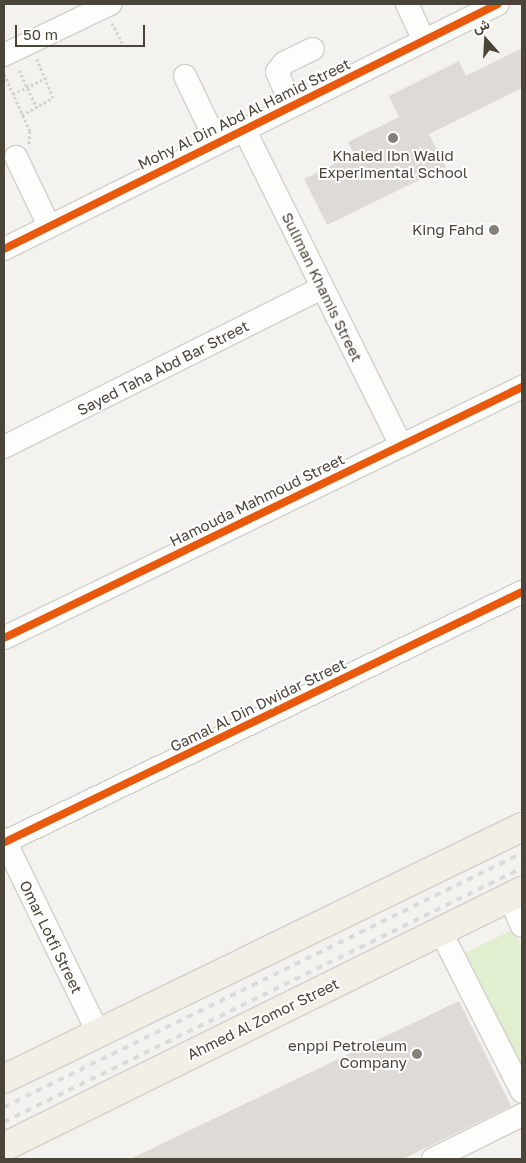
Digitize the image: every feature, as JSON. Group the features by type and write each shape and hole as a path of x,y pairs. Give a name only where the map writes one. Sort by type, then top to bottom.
{"main road":[{"path":"4,1079 99,1035 522,827"},
{"name":"Ahmed Al Zomor Street","path":"4,1147 516,894"}],"street":[{"path":"11,62 30,42 110,4"},
{"path":"407,4 424,40"},
{"name":"Mohy Al Din Abd Al Hamid Street","path":"4,249 498,4"},
{"path":"291,106 277,72 284,63 313,49"},
{"path":"185,76 217,143"},
{"name":"Suliman Khamis Street","path":"244,129 400,445"},
{"path":"16,157 49,226"},
{"name":"Sayed Taha Abd Bar Street","path":"4,447 322,288"},
{"name":"Hamouda Mahmoud Street","path":"4,638 522,387"},
{"name":"Gamal Al Din Dwidar Street","path":"5,841 522,592"},
{"name":"Omar Lotfi Street","path":"5,841 99,1035"},
{"path":"516,894 522,926"},
{"path":"441,932 522,1092"},
{"path":"441,1158 522,1114"}],"path":[{"path":"22,115 53,98 30,42"},
{"path":"11,62 27,86 37,108"},
{"path":"4,74 31,137 29,144 16,157"},
{"path":"12,94 46,78"}],"green space":[{"path":"514,929 522,948 522,1076 461,955"}],"building":[{"name":"Khaled Ibn Walid Experimental School","path":"522,48 522,88 429,134 446,167 327,225 304,179 354,154 348,142 399,117 389,96 459,61 466,76"},
{"name":"enppi Petroleum Company","path":"459,1001 511,1106 403,1159 130,1159"}],"railway":[{"path":"4,1107 522,853"},
{"path":"4,1122 522,868"}],"cycle path":[{"path":"4,249 498,4"},
{"path":"4,638 522,387"},
{"path":"5,842 522,592"}],"place":[{"name":"Khaled Ibn Walid Experimental School","path":"393,138"},
{"name":"King Fahd","path":"494,230"},
{"name":"enppi Petroleum Company","path":"417,1054"}]}
